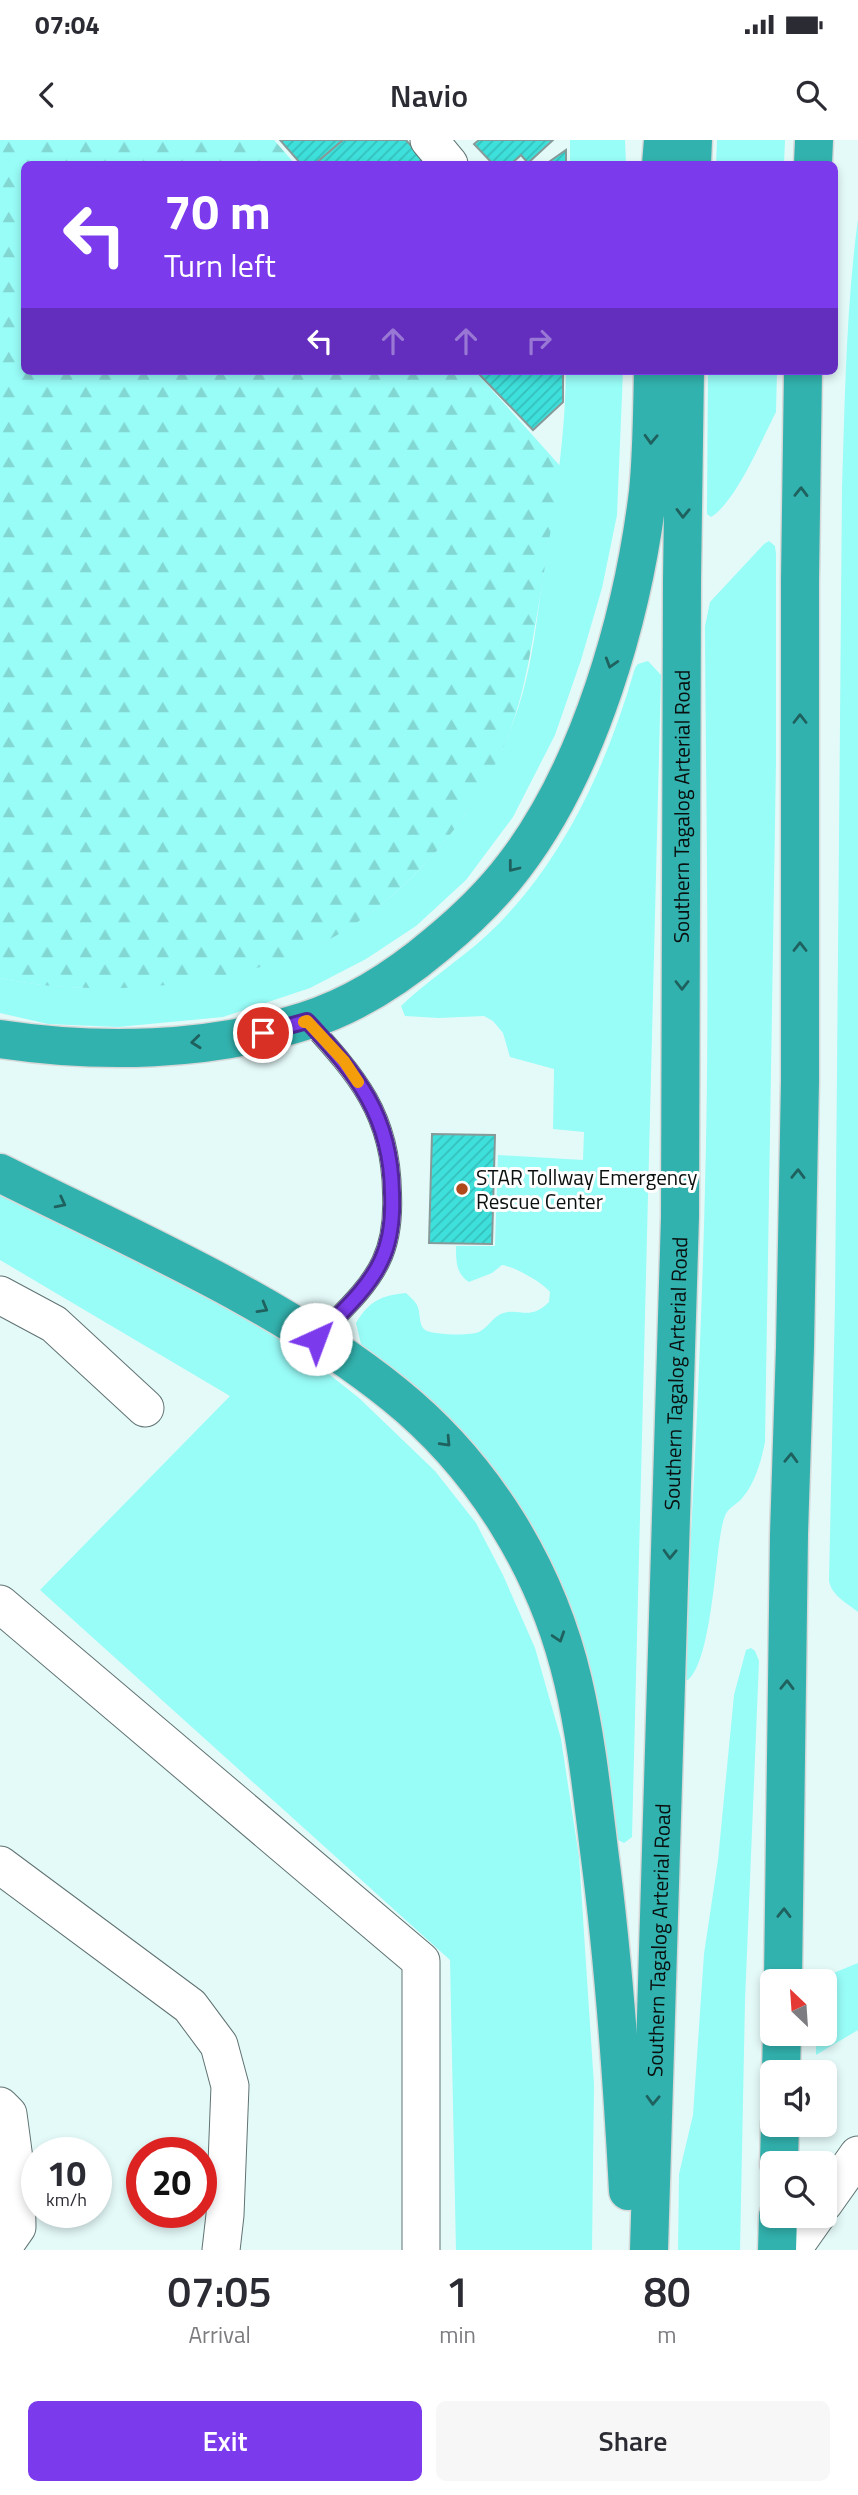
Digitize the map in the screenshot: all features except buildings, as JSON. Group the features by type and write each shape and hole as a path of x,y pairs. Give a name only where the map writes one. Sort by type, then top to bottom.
{"highway":[{"path":"661,161 663,140"},
{"path":"692,161 693,140"},
{"path":"813,161 814,140"},
{"path":"0,1040 69,1048 118,1048 216,1040 263,1033 307,1021 345,1005 421,958 460,925 514,866 552,807 592,720 613,658 641,536 648,491 653,375"},
{"name":"Southern Tagalog Arterial Road","path":"641,2238 680,1217 685,375"},
{"path":"783,1969 789,1534 800,1080 803,375"},
{"path":"0,1173 222,1285 316,1339 397,1396 443,1439 474,1473 510,1527 534,1570 558,1632 583,1728 606,1903 641,2238"},
{"path":"777,2250 778,2228"}],"street":[{"path":"429,140 446,161"},
{"path":"0,1295 54,1324 145,1408"},
{"path":"0,1604 421,1961 421,2250"},
{"path":"0,1865 190,2006 219,2045 230,2086 225,2215 220,2250"},
{"path":"0,2106 8,2114 16,2174 17,2227 1,2250"},
{"path":"837,2185 858,2155"},
{"path":"792,2250 808,2228"}],"lane":[{"path":"307,1021 344,1061 368,1096 384,1130 392,1173 393,1219 381,1261 360,1292 316,1339"}],"green space":[{"path":"0,140 274,140 292,161 21,161 21,375 479,375 561,467 528,665 510,731 481,791 441,846 417,872 366,916 339,934 303,952 219,977 128,988 40,985 0,978"},
{"path":"570,140 625,140 626,161 570,161"},
{"path":"717,140 785,140 784,161 716,161"},
{"path":"858,219 858,1612 837,1595 829,1581 835,1303 842,488 848,319"},
{"path":"566,375 623,375 617,515 602,588 581,660 555,735 513,817 466,880 416,926 366,959 310,988 223,1017 118,1027 48,1024 0,1013 0,978 81,988 134,987 215,976 263,965 295,954 340,933 373,911 432,857 480,791 515,718 534,639 564,421"},
{"path":"708,375 777,375 776,412 756,453 730,498 711,517 707,514"},
{"path":"769,541 775,546 776,554 776,762 765,1442 760,1464 751,1484 724,1518 702,1654 688,1680 682,1679 699,1372 706,1118 705,626 710,602"},
{"path":"648,661 661,675 632,1837 624,1843 616,1839 592,1690 382,1362 361,1344 356,1323 377,1300 406,1293 417,1305 423,1328 429,1332 443,1334 479,1332 506,1312 529,1313 549,1302 550,1292 546,1288 507,1266 502,1265 492,1273 469,1282 459,1271 456,1246 495,1246 498,1155 583,1160 584,1132 553,1129 554,1069 510,1057 503,1033 493,1021 484,1016 405,1016 401,1006 487,935 538,877 560,845 596,776 611,741 635,668"},
{"path":"0,1192 230,1309 292,1345 359,1398 435,1471 476,1523 503,1575 535,1648 561,1739 579,1857 594,2085 592,2250 456,2250 450,1960 40,1590 230,1396 0,1260"},
{"path":"751,1648 759,1661 745,2001 740,2250 678,2250 679,2174 693,2115 704,1954 718,1860 734,1695 746,1650"},
{"path":"858,1963 858,2030 837,2042 837,1972"},
{"path":"816,2046 831,2046 816,2055"}],"slow traffic":[{"path":"304,1022 307,1021 344,1061 358,1082"}],"place":[{"name":"STAR Tollway Emergency Rescue Center","path":"462,1189"}],"route":[{"path":"263,1033 307,1021 344,1061 368,1096 384,1130 392,1173 393,1219 381,1261 360,1292 316,1339"}]}
